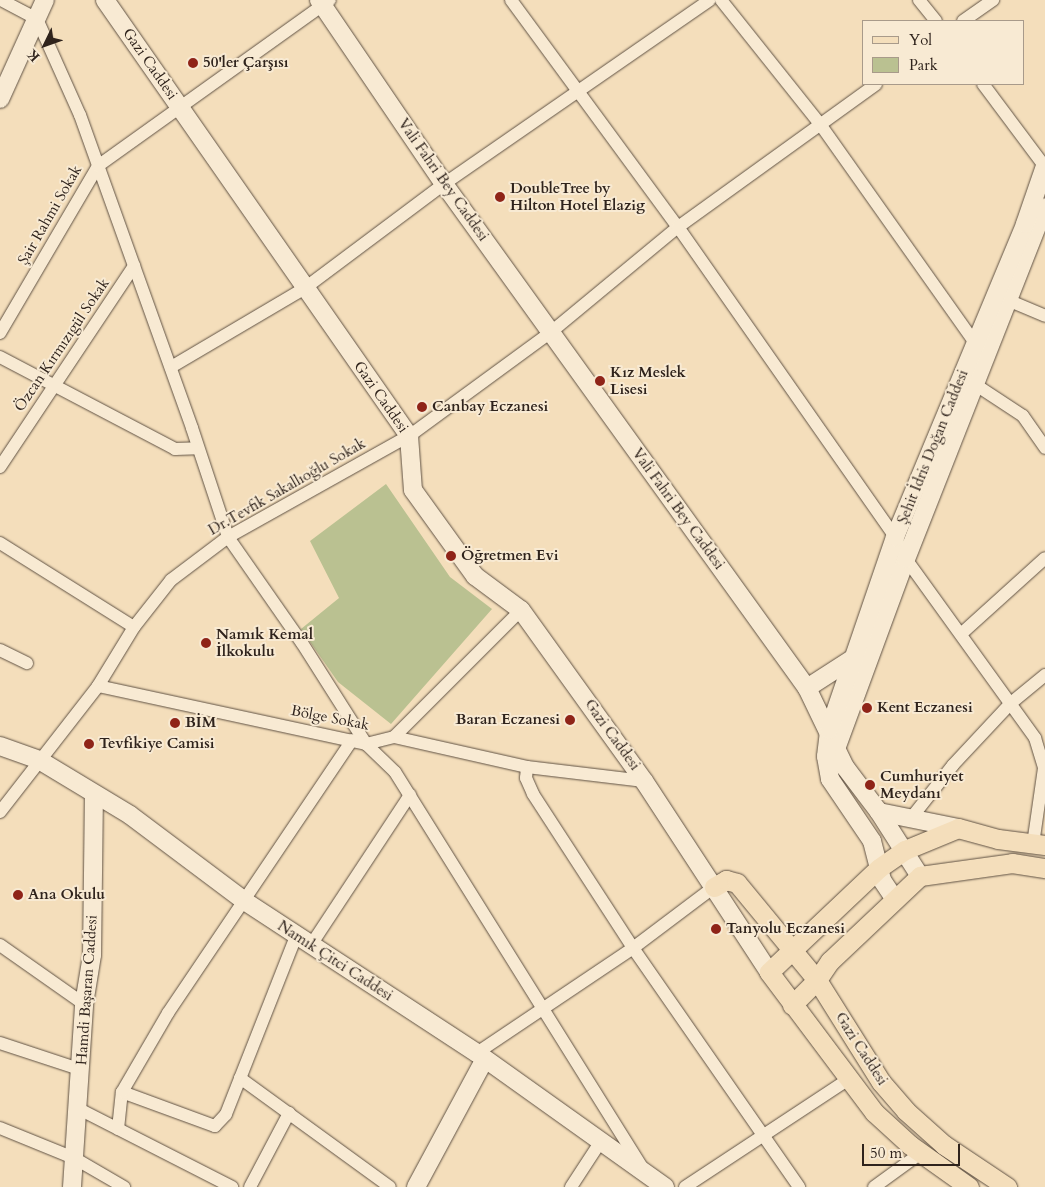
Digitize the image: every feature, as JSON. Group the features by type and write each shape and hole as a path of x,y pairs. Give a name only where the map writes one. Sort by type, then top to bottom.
{"main road":[{"path":"0,98 45,0"},
{"name":"Gazi Caddesi","path":"106,0 409,436 413,490 475,576 522,610 644,781 792,1005 850,1078 874,1112 921,1153 969,1187"},
{"name":"Vali Fahri Bey Caddesi","path":"324,2 444,184 807,688 829,730 845,767 879,812 920,876"},
{"name":"Şehit İdris Doğan Caddesi","path":"894,898 882,880 872,841 830,779 826,756 829,730 852,659 896,537 1045,166"},
{"name":"Şehit İdris Doğan Caddesi","path":"836,748 906,559 1010,301 1045,207"},
{"path":"807,688 852,659"},
{"name":"Namık Çitci Caddesi","path":"0,746 39,760 130,815 246,902 481,1056 665,1187"},
{"name":"Hamdi Başaran Caddesi","path":"72,1187 82,1070 84,1004 92,954 94,794"},
{"path":"879,812 912,817 998,839 1039,844"},
{"path":"770,972 879,868 905,850 958,828"},
{"path":"792,1005 817,980 830,961 894,898 920,876 1012,863 1045,868"},
{"name":"Gazi Caddesi","path":"714,887 726,880 737,883 817,980 881,1082 906,1111 944,1145 1007,1187"},
{"path":"416,1187 481,1056"}],"street":[{"path":"1,0 37,18 98,166 228,537 302,643 366,744 395,772 546,1008 647,1174"},
{"path":"511,0 678,227 896,537 906,559 1035,738 1044,768 1039,844"},
{"path":"170,367 305,288 444,184 710,0"},
{"path":"721,0 820,124 975,343"},
{"path":"919,0 935,20"},
{"path":"964,20 993,0"},
{"path":"98,166 324,2"},
{"name":"Dr.Tevfik Sakallıoğlu Sokak","path":"0,812 98,686 134,627 171,580 228,537 409,436 550,332 678,227 875,85"},
{"path":"984,85 1045,166"},
{"name":"Şair Rahmi Sokak","path":"0,333 98,166"},
{"name":"Özcan Kırmızıgül Sokak","path":"0,467 134,266"},
{"path":"1010,301 1045,316"},
{"path":"0,357 55,385 133,430 175,449 198,448"},
{"path":"976,385 1012,407 1040,428 1045,448"},
{"path":"0,543 134,627"},
{"path":"961,634 1045,558"},
{"path":"394,737 522,610"},
{"path":"0,650 26,663"},
{"path":"912,817 953,765 1010,703 1045,675"},
{"name":"Bölge Sokak","path":"98,686 366,744 394,737 527,767 644,781"},
{"path":"118,1130 122,1092 168,1014 246,902 346,739"},
{"path":"527,767 526,778 533,794 633,948 799,1187"},
{"path":"311,946 410,795"},
{"path":"481,1056 633,948 714,887"},
{"path":"122,1092 215,1126 226,1114 296,936"},
{"path":"0,945 84,1004"},
{"path":"0,1043 82,1070"},
{"path":"240,1078 390,1187"},
{"path":"685,1187 850,1078"},
{"path":"78,1110 232,1187"},
{"path":"250,1187 289,1113"},
{"path":"0,1129 74,1158 124,1187"},
{"path":"570,1187 601,1141"},
{"path":"874,1187 921,1153"}],"green space":[{"path":"386,484 450,577 492,609 391,724 338,682 301,629 339,598 310,541"}],"place":[{"name":"50'ler Çarşısı","path":"193,63"},
{"name":"DoubleTree by Hilton Hotel Elazig","path":"500,197"},
{"name":"Kız Meslek Lisesi","path":"600,381"},
{"name":"Canbay Eczanesi","path":"422,407"},
{"name":"Öğretmen Evi","path":"451,556"},
{"name":"Namık Kemal İlkokulu","path":"206,643"},
{"name":"Kent Eczanesi","path":"867,708"},
{"name":"Baran Eczanesi","path":"570,720"},
{"name":"BİM","path":"175,723"},
{"name":"Tevfikiye Camisi","path":"89,744"},
{"name":"Cumhuriyet Meydanı","path":"870,785"},
{"name":"Ana Okulu","path":"18,895"},
{"name":"Tanyolu Eczanesi","path":"716,929"}]}
